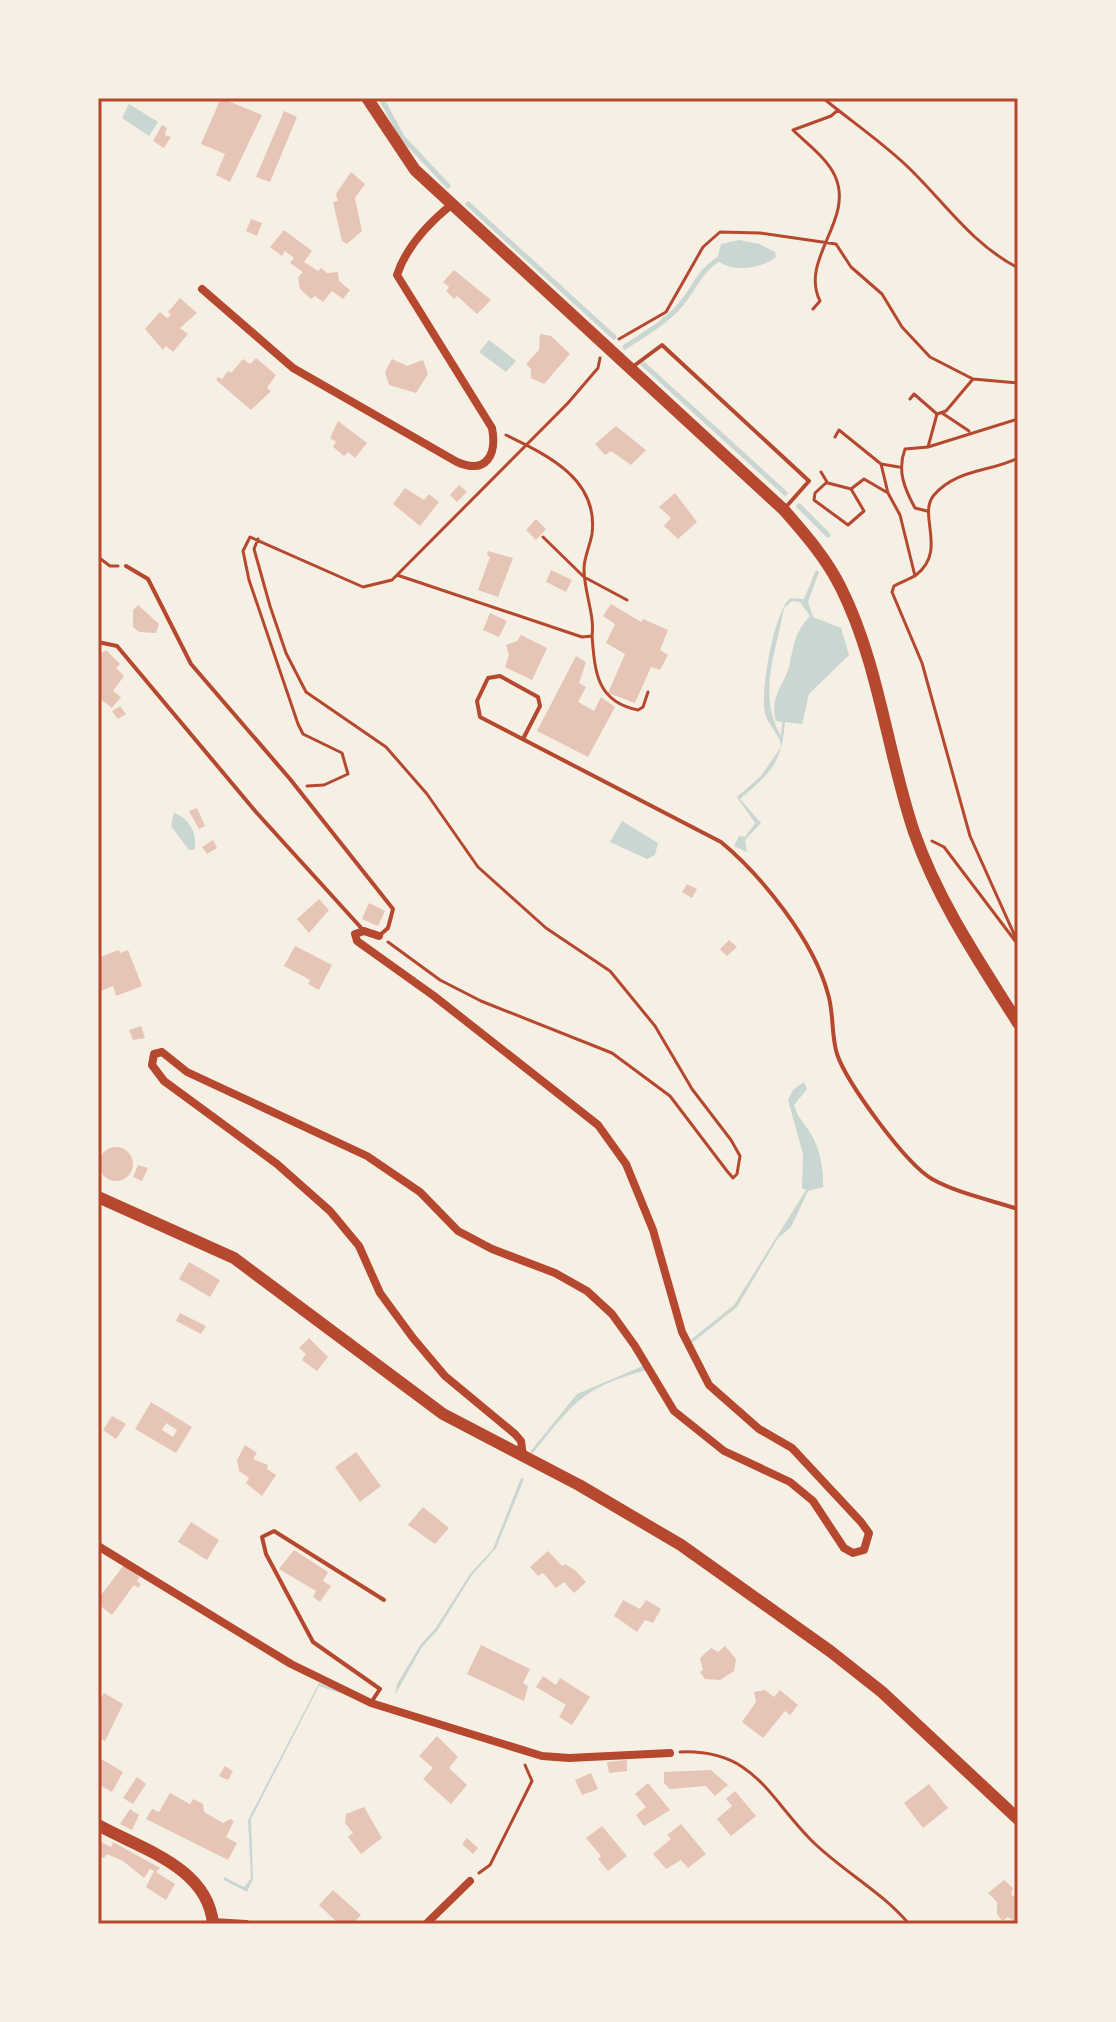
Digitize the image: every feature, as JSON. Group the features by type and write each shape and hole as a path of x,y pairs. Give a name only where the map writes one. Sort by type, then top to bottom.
{"main road":[{"path":"367,98 415,170 784,510 832,570 859,630 915,832 938,890 1018,1023"},
{"path":"98,1197 234,1258 443,1414 638,1518 808,1634 882,1692 1018,1819"},
{"path":"98,1825 177,1866 193,1878 204,1891 213,1923"}],"street":[{"path":"202,289 293,368 457,462 470,468 480,465 490,457 495,445 492,428 397,275 401,262 426,228 451,205"},
{"path":"379,936 364,931 355,934 357,941 434,996 598,1125 626,1164 653,1230 682,1332 709,1385 759,1429 792,1448 861,1522 869,1533 868,1543 864,1550 853,1553 844,1548 813,1501 790,1482 724,1451 674,1411 612,1314 587,1291 555,1273 492,1249 458,1231 420,1192 367,1156 187,1072 162,1052 154,1054 152,1065 164,1081 277,1164 330,1211 359,1246 380,1293 413,1338 445,1376 515,1434 521,1441 523,1457"},
{"path":"98,1546 291,1664 371,1703 519,1751 569,1758 670,1753"},
{"path":"426,1924 470,1881"},
{"path":"213,1923 246,1924"}],"lane":[{"path":"631,368 662,345 809,481 784,510"},
{"path":"126,566 148,579 191,664 290,779 393,909 388,928 379,936"},
{"path":"98,642 117,646 256,812 364,931"},
{"path":"523,739 540,706 538,697 500,676 488,678 477,701 480,717 721,842 746,863 807,946 819,970 829,994 836,1052 855,1090 932,1179 1018,1209"},
{"path":"371,1703 380,1689 313,1642 266,1554 262,1537 274,1531 384,1600"}],"path":[{"path":"823,98 885,145 933,192 973,239 1018,268"},
{"path":"813,309 820,301 814,290 814,272 828,241 838,204 837,180 830,167 793,130 831,116 838,110"},
{"path":"616,340 666,312 703,247 720,232 828,241 836,244 851,267 882,294 917,345 943,366 973,379 1018,383"},
{"path":"290,779 305,786 324,785 348,774 342,753 303,734 298,724 249,580 243,551 250,537 363,587 378,586 397,575 528,446 598,368 601,355"},
{"path":"928,447 940,414 973,379"},
{"path":"910,399 914,394 970,431"},
{"path":"927,511 915,508 899,467 905,449 928,447 970,431 1018,419"},
{"path":"492,428 554,460 587,494 592,514 592,534 584,577 603,693 614,704 638,710 643,707 648,692"},
{"path":"835,437 839,430 881,464 899,467"},
{"path":"1018,458 973,471 947,484 934,495 927,511 933,531 932,546 915,576 894,586 892,592 922,663 970,836 1018,944"},
{"path":"881,464 888,493 900,515 915,576"},
{"path":"821,472 827,482 851,489 864,508 846,525 814,500 815,493 827,482"},
{"path":"851,489 864,479 888,493"},
{"path":"543,537 584,577 627,600"},
{"path":"258,539 254,549 270,606 286,653 306,692 386,747 434,803 478,867 546,928 610,971 655,1026 692,1089 731,1140 740,1156 737,1174 733,1178 670,1096 612,1053 481,1001 440,980 379,936"},
{"path":"98,557 110,566 126,566"},
{"path":"397,575 582,637 592,636"},
{"path":"915,832 944,847 1018,944"},
{"path":"470,1881 490,1865 532,1781 519,1751"},
{"path":"670,1753 716,1753 742,1766 765,1784 811,1839 866,1881 909,1924"}],"shaded area":[{"path":"129,104 158,122 149,136 122,118"},
{"path":"739,240 759,244 775,252 776,257 746,268 730,267 717,260 721,244"},
{"path":"489,340 516,361 506,372 479,352"},
{"path":"816,570 819,572 808,602 813,617 841,628 849,655 809,694 802,724 785,722 781,748 773,766 740,799 761,823 745,840 747,852 734,846 739,836 745,837 755,823 737,797 761,776 781,747 765,713 766,670 784,606 790,598 804,599","holes":["792,601 800,602 810,616 798,634 789,667 775,699 774,713 776,721 782,722 781,736 770,705 770,674 784,608"]},
{"path":"174,813 184,818 192,828 194,850 189,850 171,826"},
{"path":"622,821 658,843 655,855 647,859 610,842"},
{"path":"804,1082 807,1089 794,1105 817,1146 823,1187 808,1191 791,1227 778,1238 737,1307 688,1346 687,1343 734,1305 806,1190 802,1188 803,1154 788,1100 793,1090"},
{"path":"643,1366 647,1370 607,1384 581,1400 533,1453 530,1452 577,1394"},
{"path":"521,1478 524,1479 496,1548 472,1575 437,1631 422,1647 395,1695 397,1684 421,1644 435,1629 470,1574 493,1549"},
{"path":"319,1683 386,1709 319,1686 251,1819 253,1879 247,1892 224,1880 224,1877 244,1887 251,1878 248,1820"}],"building":[{"path":"221,98 262,115 230,182 216,175 225,154 201,144"},
{"path":"284,111 297,117 270,182 256,177"},
{"path":"162,125 167,128 165,135 171,137 164,148 153,141"},
{"path":"351,172 365,184 355,198 362,231 347,244 342,241 333,202 338,201 336,194"},
{"path":"251,219 262,223 257,236 246,231"},
{"path":"284,230 312,251 304,262 318,271 321,268 327,273 338,272 339,281 350,290 343,299 332,291 323,302 315,296 311,299 300,289 298,277 303,272 290,263 294,258 285,251 282,256 270,247"},
{"path":"454,270 491,300 477,314 457,296 454,299 446,291 449,287 443,282"},
{"path":"180,298 197,313 180,328 188,334 173,352 166,346 163,350 145,329 160,312 167,318 171,315 168,312"},
{"path":"540,334 551,336 570,354 544,384 531,378 531,369 526,364 539,350"},
{"path":"256,358 276,375 267,388 271,391 251,410 216,380 218,377 222,379 228,371 231,373 243,359 250,364"},
{"path":"392,359 407,366 423,360 428,374 416,393 389,385 385,372"},
{"path":"338,421 367,443 355,458 348,452 344,456 333,447 336,442 330,438"},
{"path":"616,426 646,450 631,465 611,451 605,455 595,444"},
{"path":"459,485 467,492 457,502 450,495"},
{"path":"405,488 424,500 429,494 439,502 420,526 393,504"},
{"path":"675,493 697,522 678,539 664,526 671,518 659,507"},
{"path":"536,519 546,529 536,540 526,530"},
{"path":"488,551 513,558 498,597 478,590 490,557"},
{"path":"551,570 572,580 566,592 546,582"},
{"path":"611,604 641,622 643,619 668,630 660,650 668,655 660,670 651,667 635,703 608,693 625,654 606,643 615,624 603,616"},
{"path":"138,605 159,624 156,633 139,632 133,627 133,610"},
{"path":"490,613 507,621 499,637 483,630"},
{"path":"521,635 547,648 532,680 505,667 509,655 506,645 517,641"},
{"path":"106,650 120,664 116,668 124,676 113,691 121,697 112,708 98,697 98,656"},
{"path":"576,656 586,662 579,683 586,687 578,702 594,711 601,697 615,707 588,757 537,731"},
{"path":"120,706 126,714 118,719 112,711"},
{"path":"197,808 205,826 199,829 189,811"},
{"path":"213,840 217,848 207,854 202,847"},
{"path":"687,884 697,889 692,898 682,892"},
{"path":"319,899 329,910 309,933 297,919"},
{"path":"369,903 385,911 378,926 362,919"},
{"path":"729,940 737,947 727,956 720,949"},
{"path":"295,946 332,965 319,990 308,984 310,980 284,966"},
{"path":"119,950 120,953 128,950 142,986 116,996 113,986 98,992 98,958"},
{"path":"141,1026 145,1038 133,1040 129,1030"},
{"path":"116,1147 128,1152 133,1164 128,1176 116,1181 104,1176 99,1164 104,1152"},
{"path":"138,1165 148,1168 142,1181 133,1177"},
{"path":"189,1262 220,1280 210,1297 179,1279"},
{"path":"180,1313 206,1326 201,1334 176,1321"},
{"path":"309,1338 328,1357 317,1371 302,1360 306,1354 299,1348"},
{"path":"151,1402 192,1427 176,1453 135,1429","holes":["166,1423 177,1430 173,1437 162,1430"]},
{"path":"112,1416 126,1424 116,1439 103,1430"},
{"path":"245,1445 257,1453 253,1459 268,1465 267,1469 276,1475 262,1496 246,1483 249,1478 239,1471 237,1460"},
{"path":"356,1452 381,1486 360,1502 335,1467"},
{"path":"423,1507 449,1528 435,1544 408,1525"},
{"path":"191,1522 219,1540 207,1560 178,1542"},
{"path":"294,1550 328,1572 323,1581 331,1586 320,1602 313,1597 316,1591 279,1569"},
{"path":"548,1551 562,1566 565,1564 576,1571 586,1582 574,1593 564,1582 556,1588 543,1573 538,1576 530,1567"},
{"path":"124,1565 140,1577 137,1581 141,1584 138,1588 134,1585 112,1615 98,1604 98,1599"},
{"path":"623,1600 640,1609 646,1600 661,1609 653,1623 645,1620 637,1632 614,1616"},
{"path":"481,1645 530,1669 523,1683 528,1686 524,1701 467,1674"},
{"path":"725,1646 736,1659 734,1671 720,1680 705,1679 700,1672 703,1670 700,1658 711,1648 718,1652"},
{"path":"543,1676 556,1685 560,1678 590,1697 572,1725 559,1717 566,1705 536,1687"},
{"path":"765,1690 774,1697 780,1690 798,1705 790,1715 785,1711 763,1738 742,1722 756,1702 754,1692"},
{"path":"104,1693 123,1704 105,1741 98,1737 98,1703"},
{"path":"437,1736 458,1757 449,1768 467,1785 451,1804 423,1779 433,1768 419,1756"},
{"path":"98,1757 123,1772 112,1792 98,1784"},
{"path":"627,1760 627,1771 609,1773 607,1762"},
{"path":"225,1766 233,1771 228,1780 219,1776"},
{"path":"711,1770 728,1785 715,1796 706,1786 670,1789 664,1783 664,1772"},
{"path":"591,1773 598,1789 582,1795 575,1780"},
{"path":"137,1777 146,1784 133,1804 123,1798"},
{"path":"648,1783 670,1810 644,1826 636,1815 646,1807 635,1794"},
{"path":"929,1784 948,1808 923,1828 904,1803"},
{"path":"735,1791 756,1816 731,1836 717,1819 732,1806 726,1799"},
{"path":"170,1793 190,1804 193,1799 203,1804 204,1812 223,1823 230,1819 234,1821 226,1837 237,1843 228,1860 146,1819 152,1809 159,1812"},
{"path":"364,1807 382,1838 361,1854 348,1837 353,1833 345,1823 346,1814"},
{"path":"130,1809 139,1815 132,1830 120,1824"},
{"path":"681,1824 706,1854 688,1868 681,1860 666,1869 653,1854 671,1839 667,1835"},
{"path":"602,1826 627,1856 608,1871 598,1859 601,1856 586,1838"},
{"path":"467,1838 478,1848 473,1854 462,1844"},
{"path":"98,1841 111,1847 113,1842 160,1868 156,1872 175,1884 166,1900 146,1887 154,1871 150,1869 144,1878 123,1861 107,1854 104,1858 98,1855"},
{"path":"1004,1880 1013,1888 1011,1895 1018,1898 1018,1924 1008,1917 1002,1921 997,1914 997,1902 988,1893"},
{"path":"333,1890 361,1915 352,1924 339,1924 319,1905"}],"waterway":[{"path":"381,98 402,137 448,186"},
{"path":"468,204 614,337"},
{"path":"625,347 672,313 717,260"},
{"path":"642,363 785,493"},
{"path":"799,506 828,535"}]}
